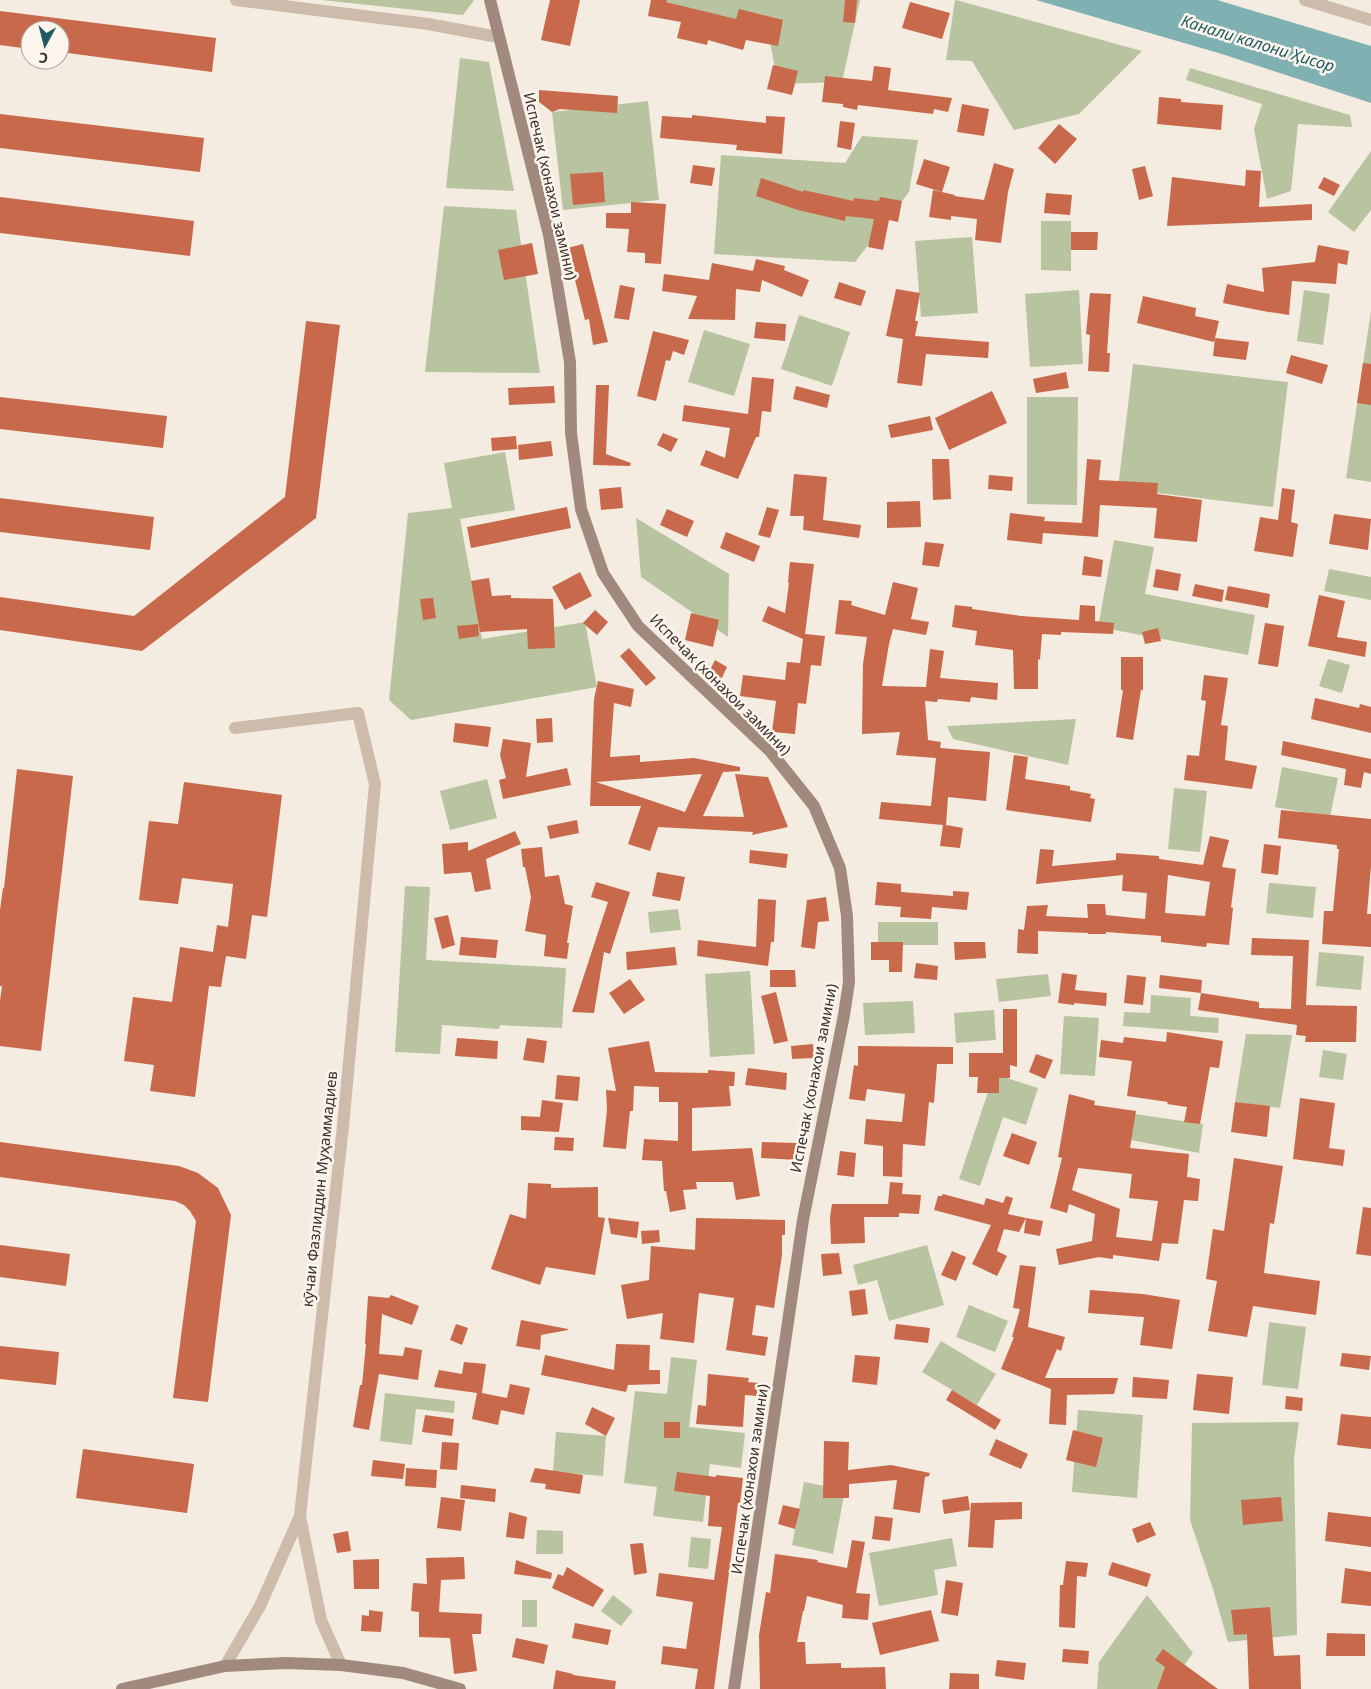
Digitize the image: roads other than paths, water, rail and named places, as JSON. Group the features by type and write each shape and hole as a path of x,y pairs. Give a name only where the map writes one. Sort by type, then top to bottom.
{"street":[{"path":"236,0 428,24 498,37"},
{"name":"Испечак (хонахои замини)","path":"490,0 548,235 570,362 571,432 581,509 603,574 638,626 770,751 814,806 840,868 847,916 848,982 844,1015 803,1220 734,1689"},
{"path":"1305,0 1371,20"},
{"name":"кӯчаи Фазлиддин Муҳаммадиев","path":"234,728 358,713 375,784 344,1126 300,1516 321,1620 341,1665"},
{"path":"225,1666 260,1606 300,1516"},
{"path":"122,1689 225,1666 286,1663 341,1665 402,1673 460,1689"}],"water":[{"name":"Канали калони Ҳисор","path":"1036,0 1217,0 1371,46 1371,103 1222,54"}]}
